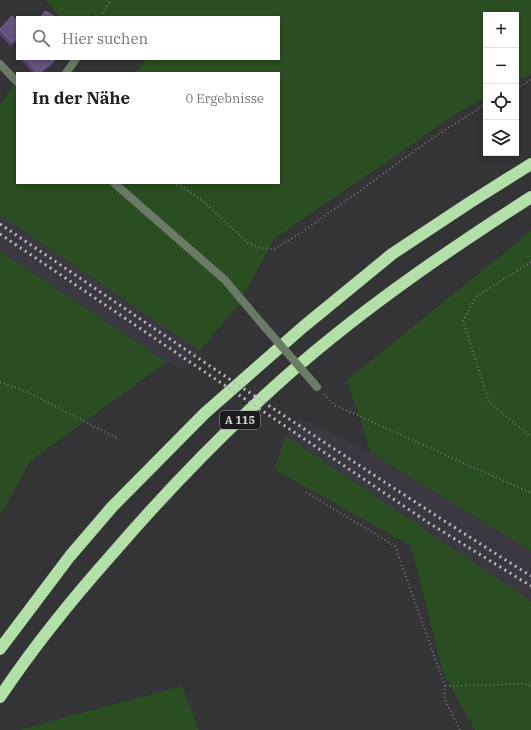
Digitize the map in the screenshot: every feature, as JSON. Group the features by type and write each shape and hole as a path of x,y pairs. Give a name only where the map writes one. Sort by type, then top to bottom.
{"highway":[{"name":"A 115","path":"0,649 70,556 112,507 210,408 303,327 392,254 531,164"},
{"name":"A 115","path":"0,697 49,630 92,576 135,527 194,465 274,387 375,305 440,257 531,197"}],"street":[{"path":"67,72 75,60"},
{"path":"0,64 16,81"},
{"path":"115,184 225,280 317,388"}],"path":[{"path":"102,16 111,0"},
{"path":"519,86 531,80"},
{"path":"176,184 204,202 248,243 260,248 274,249 304,231 434,137 483,106"},
{"path":"531,262 476,297 463,322 488,402 531,436"},
{"path":"0,382 27,392 119,438"},
{"path":"317,388 334,404 531,493"},
{"path":"306,492 395,546 445,686 444,698 460,730"},
{"path":"445,686 522,684 531,686"}],"shaded area":[{"path":"0,215 200,351 187,370 167,362 0,251"},
{"path":"299,418 371,453 531,551 531,601 286,436"}],"green space":[{"path":"45,0 531,0 531,74 519,80 519,12 483,12 483,99 462,110 274,239 238,305 200,351 0,215 0,105 16,81 16,184 280,184 280,72 136,72 145,60 280,60 280,16 96,16 92,14 90,16 59,16"},
{"path":"531,231 531,551 371,453 347,380"},
{"path":"0,251 167,362 30,461 0,516"},
{"path":"286,436 531,601 531,730 475,730 443,673 411,546 274,469"},
{"path":"182,686 199,730 18,730"}],"building":[{"path":"45,11 53,16 42,16"},
{"path":"12,16 16,20 16,39 12,43 0,29"},
{"path":"27,60 54,60 40,72 37,72"}],"railway":[{"path":"0,224 330,446 531,576"},
{"path":"0,234 429,523 531,586"}]}
